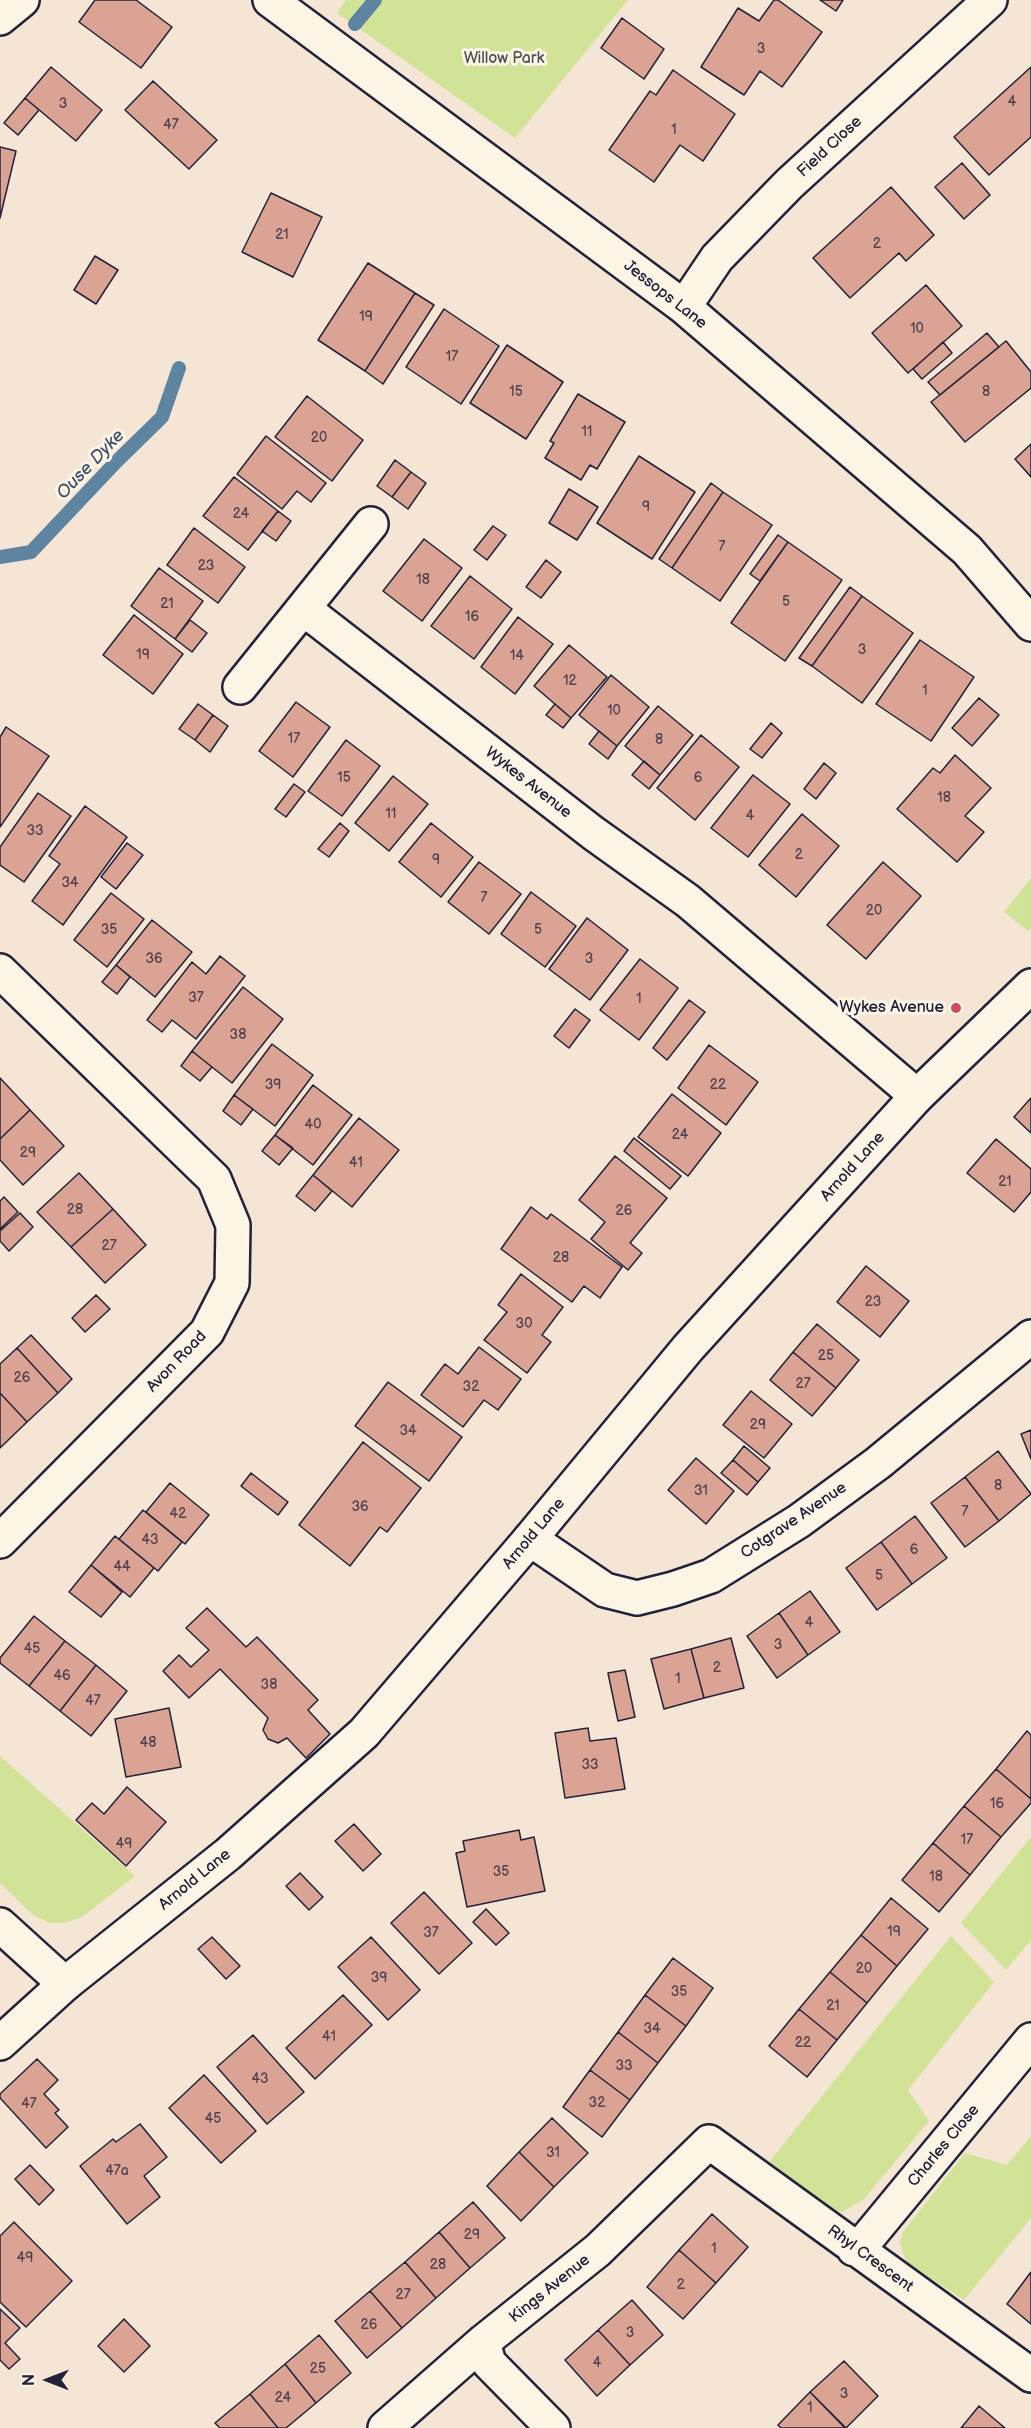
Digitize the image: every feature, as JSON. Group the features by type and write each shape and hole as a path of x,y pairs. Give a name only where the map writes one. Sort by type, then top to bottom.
{"street":[{"path":"0,18 22,0"},
{"name":"Jessops Lane","path":"270,0 684,307 967,550 1031,624"},
{"name":"Field Close","path":"684,307 717,258 789,184 990,0"},
{"path":"240,687 371,524"},
{"name":"Wykes Avenue","path":"304,609 593,833 688,902 917,1096"},
{"name":"Avon Road","path":"0,971 214,1179 233,1225 232,1283 207,1332 0,1541"},
{"name":"Arnold Lane","path":"0,2043 65,1984 228,1854 364,1733 530,1539 688,1348 917,1096 1031,986"},
{"name":"Cotgrave Avenue","path":"530,1539 605,1590 637,1598 673,1589 711,1575 799,1521 878,1463 1031,1337"},
{"path":"0,1925 65,1984"},
{"name":"Charles Close","path":"854,2249 867,2240 1031,2040"},
{"name":"Rhyl Crescent","path":"709,2142 1031,2375"},
{"name":"Kings Avenue","path":"385,2428 483,2342 598,2250 709,2142"},
{"path":"483,2342 489,2363 553,2428"}],"green space":[{"name":"Willow Park","path":"346,0 628,0 515,138 337,13"},
{"path":"1031,878 1031,928 1028,931 1004,912"},
{"path":"0,1756 135,1876 82,1917 64,1923 49,1923 33,1915 0,1883"},
{"path":"1031,1837 1031,1940 1006,1970 961,1923"},
{"path":"951,1936 994,1982 908,2090 929,2121 864,2199 842,2212 819,2210 765,2167"},
{"path":"1031,2136 1031,2218 964,2300 906,2262 900,2243 903,2232 965,2153 1007,2165"}],"building":[{"path":"95,0 136,0 172,27 141,68 79,22"},
{"path":"774,0 778,0 822,32 782,87 760,71 744,95 701,67 738,8 759,21"},
{"path":"820,0 843,0 836,11"},
{"path":"622,18 664,49 644,79 601,48"},
{"path":"51,67 102,110 76,141 25,98"},
{"path":"1031,67 1031,137 989,175 954,137"},
{"path":"673,70 735,114 703,161 680,145 654,182 609,150 650,91 656,95"},
{"path":"153,81 217,140 189,169 125,110"},
{"path":"25,98 39,110 18,135 4,123"},
{"path":"0,147 16,151 0,218"},
{"path":"962,163 990,195 964,219 935,187"},
{"path":"891,187 934,235 906,261 899,253 850,298 813,258"},
{"path":"271,193 322,217 293,277 242,252"},
{"path":"95,256 118,270 96,304 74,290"},
{"path":"368,263 415,293 365,371 318,340"},
{"path":"926,285 962,326 908,373 872,333"},
{"path":"415,293 434,305 383,384 365,371"},
{"path":"444,309 499,346 461,404 406,367"},
{"path":"987,333 999,347 940,395 928,382"},
{"path":"1006,341 1031,372 1031,388 965,442 931,402"},
{"path":"943,342 952,353 922,379 913,369"},
{"path":"507,345 563,382 526,439 470,403"},
{"path":"578,394 625,422 597,469 590,465 581,480 545,458 554,443 550,441"},
{"path":"307,396 363,440 332,481 275,437"},
{"path":"266,436 326,483 311,502 297,491 282,509 237,474"},
{"path":"1031,444 1031,477 1015,459"},
{"path":"639,456 695,492 652,559 597,523"},
{"path":"395,460 411,472 392,497 377,486"},
{"path":"411,472 426,483 408,509 392,497"},
{"path":"234,477 278,511 248,550 203,516"},
{"path":"711,483 723,492 672,568 659,559"},
{"path":"569,489 598,507 577,540 549,523"},
{"path":"723,492 772,525 720,601 672,568"},
{"path":"278,511 291,521 276,541 262,531"},
{"path":"493,526 506,535 487,560 474,550"},
{"path":"194,528 245,567 218,603 167,565"},
{"path":"778,535 788,542 760,581 750,574"},
{"path":"424,539 462,568 422,621 383,591"},
{"path":"788,542 842,580 785,661 731,623"},
{"path":"546,560 561,572 541,598 526,587"},
{"path":"159,568 203,601 175,639 131,606"},
{"path":"470,576 512,609 474,659 431,626"},
{"path":"850,587 862,596 812,666 799,658"},
{"path":"862,596 913,633 862,703 812,666"},
{"path":"134,615 183,654 153,694 103,655"},
{"path":"518,617 553,644 515,694 481,667"},
{"path":"190,620 207,633 192,652 175,639"},
{"path":"920,640 974,677 931,741 876,704"},
{"path":"569,645 607,677 571,718 534,686"},
{"path":"611,675 649,707 617,746 579,715"},
{"path":"979,698 999,715 972,746 952,728"},
{"path":"296,702 330,727 293,777 259,751"},
{"path":"198,704 213,715 195,740 179,729"},
{"path":"555,704 571,718 563,728 546,715"},
{"path":"658,706 693,735 660,775 625,746"},
{"path":"213,715 228,726 210,752 195,740"},
{"path":"771,723 782,733 762,758 750,749"},
{"path":"6,727 49,756 0,827 0,737"},
{"path":"599,731 617,746 608,759 589,744"},
{"path":"701,735 739,767 695,820 657,788"},
{"path":"346,740 380,766 342,816 308,791"},
{"path":"955,755 991,788 965,816 984,832 957,862 897,809 933,768 940,773"},
{"path":"644,761 660,775 649,789 632,775"},
{"path":"824,763 836,773 816,799 804,789"},
{"path":"753,775 790,804 748,857 711,828"},
{"path":"393,776 428,804 389,851 355,823"},
{"path":"294,784 305,792 286,817 275,809"},
{"path":"38,793 71,816 24,882 0,865 0,847"},
{"path":"85,806 127,837 63,925 32,901 60,864 49,856"},
{"path":"802,814 839,846 796,897 759,865"},
{"path":"340,823 349,831 329,857 318,849"},
{"path":"431,823 473,857 441,897 399,862"},
{"path":"127,843 143,855 116,889 101,877"},
{"path":"479,862 521,894 489,934 448,902"},
{"path":"883,862 921,896 866,959 827,925"},
{"path":"531,892 576,926 545,967 501,934"},
{"path":"111,893 144,919 107,967 74,940"},
{"path":"587,918 628,950 590,1000 549,969"},
{"path":"152,920 192,952 155,997 116,965"},
{"path":"220,956 245,976 196,1039 172,1020 162,1032 147,1020 192,962 206,974"},
{"path":"640,959 678,988 639,1040 600,1010"},
{"path":"116,965 130,977 117,994 102,982"},
{"path":"243,987 283,1019 232,1083 192,1051"},
{"path":"689,1000 705,1012 667,1060 653,1048"},
{"path":"575,1009 590,1020 569,1048 554,1036"},
{"path":"272,1044 313,1075 275,1126 234,1095"},
{"path":"709,1045 758,1082 726,1125 678,1088"},
{"path":"192,1051 212,1067 200,1081 181,1066"},
{"path":"0,1078 30,1110 0,1139"},
{"path":"313,1085 352,1115 313,1165 275,1135"},
{"path":"672,1094 721,1133 688,1176 638,1137"},
{"path":"234,1095 253,1109 241,1125 223,1111"},
{"path":"1031,1098 1031,1133 1014,1117"},
{"path":"30,1110 64,1146 23,1185 0,1160 0,1139"},
{"path":"359,1118 399,1150 352,1207 313,1175"},
{"path":"275,1135 293,1148 279,1165 262,1151"},
{"path":"634,1138 681,1176 670,1189 624,1151"},
{"path":"996,1139 1031,1169 1031,1192 1014,1212 967,1173"},
{"path":"615,1156 667,1198 630,1243 642,1253 628,1270 591,1239 605,1222 579,1200"},
{"path":"79,1173 113,1209 71,1247 37,1212"},
{"path":"313,1175 332,1191 315,1211 296,1196"},
{"path":"4,1197 18,1212 0,1229 0,1201"},
{"path":"531,1207 547,1219 551,1214 622,1267 600,1298 584,1286 572,1302 501,1249"},
{"path":"113,1209 146,1245 105,1283 71,1247"},
{"path":"20,1213 33,1227 9,1251 0,1241 0,1231"},
{"path":"866,1266 909,1301 880,1337 837,1302"},
{"path":"521,1274 563,1307 542,1335 551,1342 527,1373 484,1340 507,1312 498,1305"},
{"path":"96,1295 110,1309 85,1332 72,1318"},
{"path":"817,1324 859,1360 836,1388 793,1352"},
{"path":"31,1335 72,1379 58,1393 17,1348"},
{"path":"479,1347 521,1379 498,1410 484,1400 463,1427 421,1395 445,1364 458,1374"},
{"path":"17,1348 58,1393 27,1422 0,1393 0,1364"},
{"path":"793,1352 836,1388 812,1416 770,1380"},
{"path":"388,1382 462,1437 429,1481 355,1426"},
{"path":"751,1391 792,1424 764,1458 723,1425"},
{"path":"0,1393 27,1422 0,1448"},
{"path":"1031,1430 1031,1459 1021,1434"},
{"path":"363,1442 421,1488 387,1532 380,1527 350,1566 299,1525"},
{"path":"744,1446 770,1468 758,1482 733,1460"},
{"path":"998,1451 1031,1494 999,1521 965,1477"},
{"path":"696,1458 734,1491 706,1524 668,1490"},
{"path":"733,1460 758,1482 747,1495 721,1473"},
{"path":"251,1473 288,1502 278,1515 241,1486"},
{"path":"965,1477 999,1521 965,1547 931,1503"},
{"path":"170,1483 209,1515 185,1544 146,1512"},
{"path":"143,1510 182,1542 158,1571 119,1539"},
{"path":"915,1516 947,1558 912,1584 881,1542"},
{"path":"115,1536 154,1568 130,1597 91,1565"},
{"path":"881,1542 912,1584 877,1610 846,1568"},
{"path":"91,1565 122,1592 101,1617 69,1592"},
{"path":"810,1591 840,1632 808,1655 779,1613"},
{"path":"207,1608 246,1647 257,1637 318,1700 308,1710 330,1734 306,1758 287,1738 278,1743 268,1739 263,1730 268,1718 220,1669 189,1698 163,1671 179,1655 191,1667 209,1650 186,1628"},
{"path":"779,1613 808,1655 777,1678 747,1636"},
{"path":"34,1616 65,1641 29,1686 0,1663 0,1658"},
{"path":"731,1638 744,1688 704,1698 691,1649"},
{"path":"65,1641 96,1665 60,1711 29,1686"},
{"path":"691,1649 704,1698 664,1709 651,1659"},
{"path":"96,1665 127,1691 91,1736 60,1711"},
{"path":"625,1670 635,1717 618,1721 608,1673"},
{"path":"169,1708 181,1767 126,1777 115,1719"},
{"path":"588,1728 590,1741 616,1738 625,1789 565,1798 555,1733"},
{"path":"1027,1731 1031,1735 1031,1799 996,1769"},
{"path":"996,1769 1031,1799 1031,1803 1001,1837 964,1806"},
{"path":"127,1787 166,1822 126,1866 76,1820 92,1803 104,1814"},
{"path":"964,1806 1001,1837 970,1875 933,1843"},
{"path":"354,1824 381,1854 363,1871 335,1841"},
{"path":"519,1830 521,1840 534,1837 545,1891 467,1907 456,1853 465,1851 463,1841"},
{"path":"933,1843 970,1875 939,1912 902,1880"},
{"path":"300,1873 323,1897 309,1910 286,1886"},
{"path":"424,1892 472,1943 439,1974 391,1923"},
{"path":"891,1898 928,1929 897,1966 861,1935"},
{"path":"486,1909 509,1933 496,1945 473,1922"},
{"path":"861,1935 897,1966 867,2003 830,1972"},
{"path":"212,1937 240,1966 226,1979 198,1949"},
{"path":"371,1937 420,1990 388,2020 338,1967"},
{"path":"673,1958 713,1988 686,2026 645,1995"},
{"path":"830,1972 867,2003 837,2040 799,2009"},
{"path":"343,1995 372,2025 315,2079 286,2048"},
{"path":"645,1995 686,2026 658,2063 618,2032"},
{"path":"799,2009 837,2040 807,2077 769,2046"},
{"path":"618,2032 658,2063 630,2100 590,2070"},
{"path":"253,2035 304,2092 267,2124 217,2067"},
{"path":"37,2059 58,2080 44,2094 59,2110 55,2113 68,2127 46,2148 0,2098 0,2094"},
{"path":"590,2070 630,2100 602,2137 563,2107"},
{"path":"204,2075 256,2131 221,2163 169,2108"},
{"path":"552,2118 588,2153 554,2187 519,2152"},
{"path":"140,2124 167,2157 144,2176 160,2197 127,2224 80,2166 113,2139 116,2142"},
{"path":"519,2152 554,2187 521,2221 487,2186"},
{"path":"30,2165 54,2190 39,2205 15,2179"},
{"path":"473,2202 505,2238 470,2268 439,2232"},
{"path":"712,2214 748,2247 716,2283 679,2250"},
{"path":"14,2222 72,2281 26,2327 0,2302 0,2236"},
{"path":"439,2232 470,2268 436,2298 405,2262"},
{"path":"679,2250 716,2283 683,2319 647,2287"},
{"path":"405,2262 436,2298 402,2328 370,2291"},
{"path":"1031,2272 1031,2324 1007,2304"},
{"path":"370,2291 402,2328 367,2358 335,2321"},
{"path":"632,2300 663,2335 630,2365 598,2330"},
{"path":"0,2309 20,2328 5,2343 20,2359 9,2369 0,2360"},
{"path":"124,2319 150,2346 124,2372 98,2346"},
{"path":"598,2330 630,2365 597,2396 565,2360"},
{"path":"319,2335 351,2373 316,2403 285,2364"},
{"path":"844,2361 878,2396 846,2428 810,2392"},
{"path":"285,2364 316,2403 286,2428 278,2428 250,2394"},
{"path":"810,2392 845,2428 781,2428 778,2425"},
{"path":"250,2394 278,2428 220,2428 215,2423"},
{"path":"979,2406 1005,2428 961,2428"}],"waterway":[{"name":"Ouse Dyke","path":"355,24 375,0"},
{"name":"Ouse Dyke","path":"0,557 31,552 162,417 179,368"}],"place":[{"name":"Wykes Avenue","path":"956,1008"}]}
